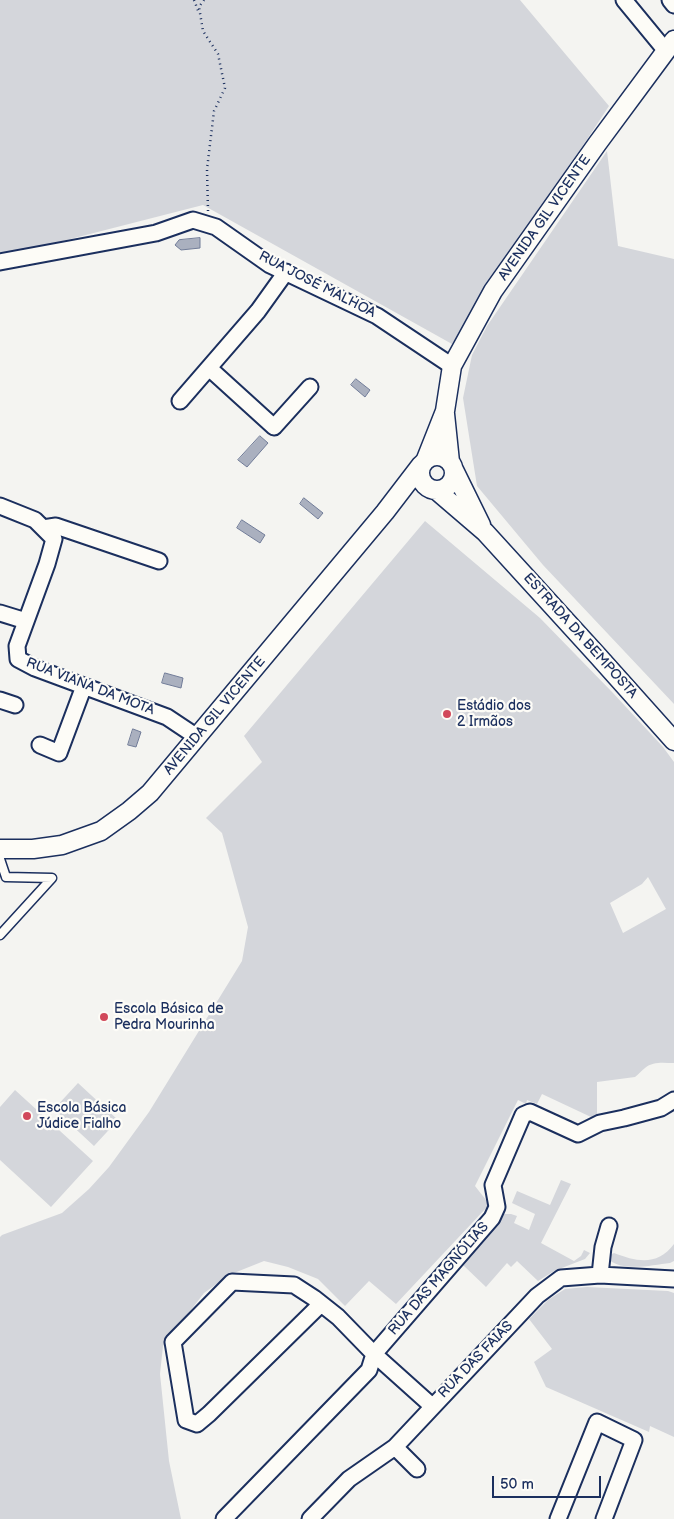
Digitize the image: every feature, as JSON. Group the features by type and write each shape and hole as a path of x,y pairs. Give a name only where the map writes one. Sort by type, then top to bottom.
{"street":[{"path":"624,0 670,46"},
{"path":"670,0 674,5"},
{"name":"AVENIDA GIL VICENTE","path":"445,411 452,366 493,292 597,144 670,46"},
{"name":"RUA JOSÉ MALHOA","path":"0,262 156,233 193,220 216,227 270,265 377,316 452,366"},
{"path":"180,401 258,311 286,272"},
{"path":"209,368 274,427 310,387"},
{"path":"445,411 420,471 422,482 434,489 485,532"},
{"path":"385,512 411,495 446,487 450,484 452,480 452,466 445,411"},
{"path":"385,512 424,462 436,455 441,456 452,466 485,532"},
{"path":"0,506 35,520 43,528 56,526 158,561"},
{"name":"AVENIDA GIL VICENTE","path":"0,849 33,849 62,844 101,831 150,793 385,512"},
{"name":"RUA VIANA DA MOTA","path":"43,528 54,539 47,564 16,646 18,659 36,668 167,716 198,737"},
{"name":"ESTRADA DA BEMPOSTA","path":"485,532 674,741"},
{"path":"0,613 26,621"},
{"path":"40,745 59,753 84,686"},
{"path":"0,700 15,705"},
{"name":"RUA DAS MAGNÓLIAS","path":"224,1519 369,1370 374,1354 492,1218 497,1208 493,1185 523,1115 530,1112 578,1134 600,1123 661,1108 674,1100"},
{"path":"600,1275 603,1247 609,1226"},
{"name":"RUA DAS FAIAS","path":"310,1519 349,1479 395,1447 537,1296 561,1278 600,1275 674,1279"},
{"path":"321,1304 209,1414 197,1424 186,1420 173,1342 232,1282 294,1285 314,1298 338,1317 374,1354 432,1406"},
{"path":"558,1519 597,1422 634,1440 604,1519"},
{"path":"395,1447 417,1469"}],"lane":[{"path":"0,859 6,877"},
{"path":"0,884 6,877"},
{"path":"0,935 52,878 6,877"}],"path":[{"path":"194,0 201,19"},
{"path":"204,0 199,6 203,31 218,54 225,88 214,111 208,159 208,225"}],"shaded area":[{"path":"0,0 520,0 609,106 452,344 203,205 0,257"},
{"path":"607,151 618,246 674,259 674,704 543,565 477,486 463,398 472,355 487,326"},
{"path":"425,521 540,618 613,693 663,747 674,762 674,1063 652,1064 635,1077 597,1082 597,1119 542,1094 537,1104 527,1100 526,1104 518,1100 475,1186 486,1200 488,1206 396,1304 369,1281 345,1306 318,1279 288,1267 264,1261 229,1275 204,1293 163,1346 160,1374 169,1461 181,1519 0,1519 0,1237 62,1213 89,1189 109,1167 149,1112 242,961 248,927 222,833 206,818 262,762 244,736","holes":["648,877 666,909 623,933 610,903 642,884"]},
{"path":"78,1083 118,1120 94,1146 54,1109"},
{"path":"15,1090 93,1161 51,1207 0,1160 0,1107"},
{"path":"561,1180 571,1184 541,1243 574,1261 581,1256 584,1250 590,1253 585,1259 554,1271 538,1281 517,1261 511,1267 507,1263 486,1287 463,1265 503,1214 517,1216 514,1223 529,1230 535,1214 512,1203 517,1191 550,1205"},
{"path":"674,1244 674,1261 670,1263 631,1267 615,1264 609,1260 610,1255 614,1253 639,1260 654,1259 668,1251"},
{"path":"587,1287 668,1291 674,1293 674,1437 650,1426 649,1432 546,1387 534,1362 552,1349 529,1319 548,1300 565,1289"}],"water":[{"path":"200,238 200,248 181,250 175,245 179,240"},
{"path":"356,379 370,390 365,397 351,385"},
{"path":"260,436 268,443 247,467 238,460"},
{"path":"304,498 323,513 318,519 300,504"},
{"path":"242,520 265,535 260,543 237,528"},
{"path":"165,673 183,678 181,688 162,683"},
{"path":"133,729 141,732 136,747 128,745"}],"place":[{"name":"Estádio dos 2 Irmãos","path":"447,714"},
{"name":"Escola Básica de Pedra Mourinha","path":"104,1017"},
{"name":"Escola Básica Júdice Fialho","path":"27,1116"}]}
